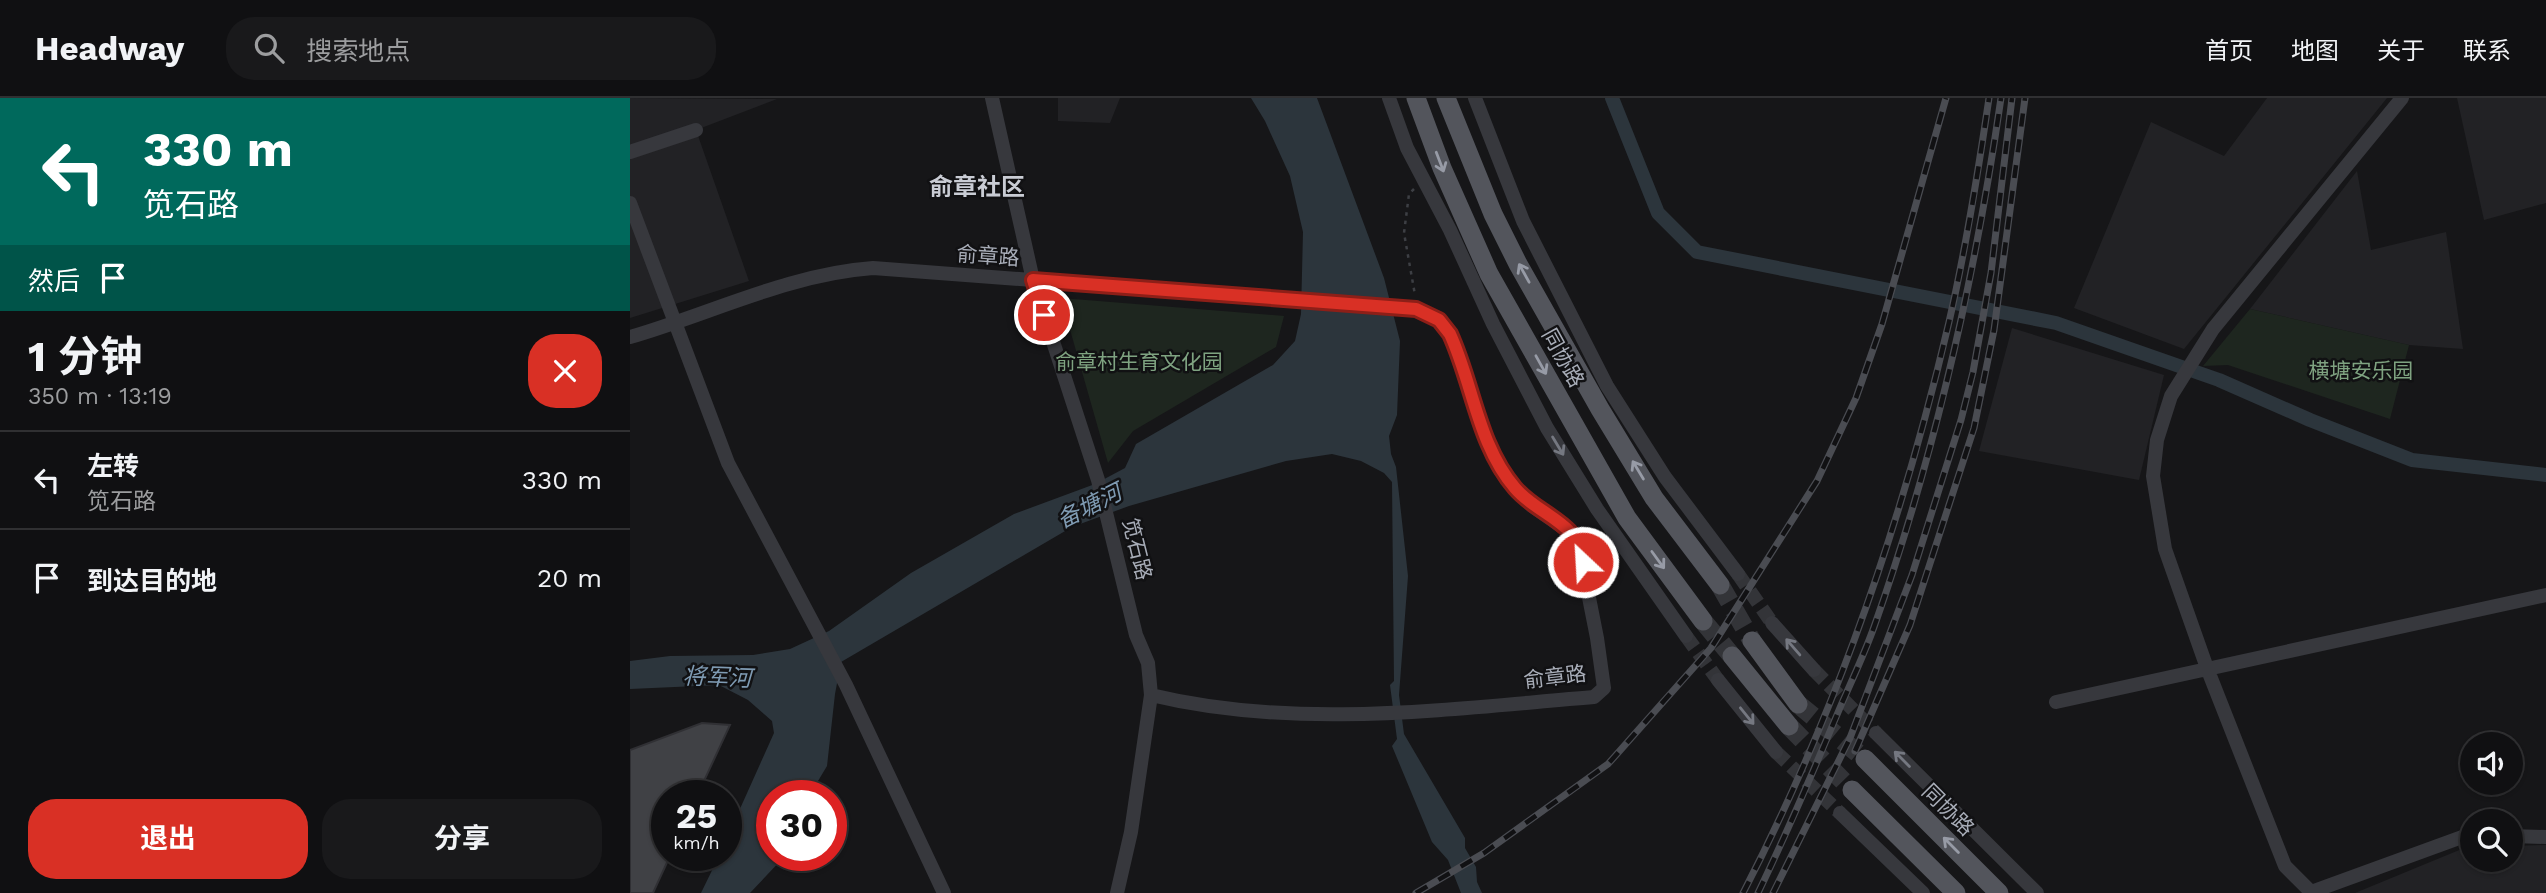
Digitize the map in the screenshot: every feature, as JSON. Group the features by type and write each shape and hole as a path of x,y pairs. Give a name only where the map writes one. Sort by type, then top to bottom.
{"main road":[{"name":"同协路","path":"1416,98 1442,169 1489,274 1627,518 1703,621"},
{"name":"同协路","path":"1451,103 1493,214 1600,409 1654,498 1720,585"},
{"path":"1752,641 1798,704"},
{"path":"1732,656 1788,726"},
{"name":"同协路","path":"1865,759 2000,893"},
{"path":"1852,790 1955,893"}],"street":[{"name":"笕石路","path":"992,98 1033,280 1098,480 1136,635 1148,663 1151,695 1131,832 1117,893"},
{"path":"1389,98 1407,148 1547,428 1597,509 1686,636"},
{"path":"1475,98 1523,221 1607,386 1665,477 1738,575"},
{"path":"2402,98 2208,338 2175,391 2157,440 2153,476 2165,549 2207,668 2285,866 2311,892 2460,838"},
{"path":"630,152 696,130"},
{"path":"630,203 728,463 846,685 944,893"},
{"name":"俞章路","path":"630,337 777,288 847,270 873,268 1286,297 1416,309 1439,320 1450,334 1486,439 1500,470 1532,506 1571,533 1579,547 1604,688 1594,697 1389,715 1287,713 1185,703 1151,695"},
{"path":"2056,702 2546,595"},
{"path":"1772,623 1814,670"},
{"path":"1718,680 1776,752"},
{"path":"1876,733 2037,893"},
{"path":"1840,813 1923,893"},
{"path":"2523,836 2546,837"}],"path":[{"path":"1414,189 1409,194 1404,233 1416,309"}],"shaded area":[{"path":"630,98 777,99 696,130 749,281 630,318"},
{"path":"1058,98 1120,98 1110,123 1058,121"},
{"path":"2267,98 2387,98 2184,349 2074,308 2151,122 2224,156"},
{"path":"2457,98 2546,98 2546,203 2484,220"},
{"path":"2357,171 2371,250 2446,232 2463,349 2409,345 2250,309"},
{"path":"2012,328 2164,375 2139,480 1979,451"},
{"path":"2546,845 2546,893 2355,893 2460,850 2460,872 2523,872 2523,846"}],"green space":[{"name":"俞章村生育文化园","path":"1061,298 1284,316 1276,347 1133,431 1108,463"},
{"name":"横塘安乐园","path":"2250,309 2409,345 2390,419 2228,365 2203,366"}],"water":[{"path":"1251,98 1317,98 1384,278 1400,341 1397,415 1389,436 1396,467 1408,576 1399,695 1404,734 1465,838 1465,848 1476,867 1477,882 1482,893 1461,893 1448,860 1432,842 1392,746 1397,739 1390,685 1394,681 1392,482 1384,473 1361,461 1332,454 1286,461 1129,506 1072,527 841,662 827,766 819,780 756,780 756,871 771,871 750,893 701,893 712,871 742,871 742,804 774,733 772,721 748,700 719,685 630,689 630,661 670,656 753,655 790,649 829,631 911,573 1014,514 1095,484 1125,468 1136,444 1273,365 1295,341 1301,314 1303,232 1290,176 1265,121"}],"building":[{"path":"702,723 730,725 704,780 651,780 651,871 663,871 653,893 630,893 630,750"}],"waterway":[{"path":"1612,98 1658,213 1697,252 2056,323 2219,380 2310,420 2412,460 2546,475"}],"tunnel":[{"path":"1738,574 1772,623"},
{"path":"1720,585 1752,641"},
{"path":"1703,621 1732,656"},
{"path":"1686,636 1718,680"},
{"path":"1814,670 1876,733"},
{"path":"1798,704 1865,759"},
{"path":"1789,726 1852,790"},
{"path":"1776,752 1840,813"}],"railway":[{"path":"1416,893 1484,853 1608,764 1711,648 1817,481 1856,398 1882,324 1946,98"},
{"path":"1743,893 1808,756 1864,614 1888,542 1931,396 1949,322 1989,98"},
{"path":"1758,893 1866,648 1916,497 1951,365 1979,232 2001,98"},
{"path":"1773,893 1850,738 1912,575 1961,420 1973,372 1991,273 2012,98"},
{"path":"1855,751 1910,625 1974,428 1994,330 2025,98"}],"district":[{"name":"俞章社区","path":"977,187"}],"route":[{"path":"1044,315 1033,280 1286,297 1416,309 1439,320 1450,334 1486,439 1500,470 1532,506 1571,533 1583,562"}],"water label":[{"name":"备塘河","path":"1089,506"},
{"name":"将军河","path":"717,677"}]}
